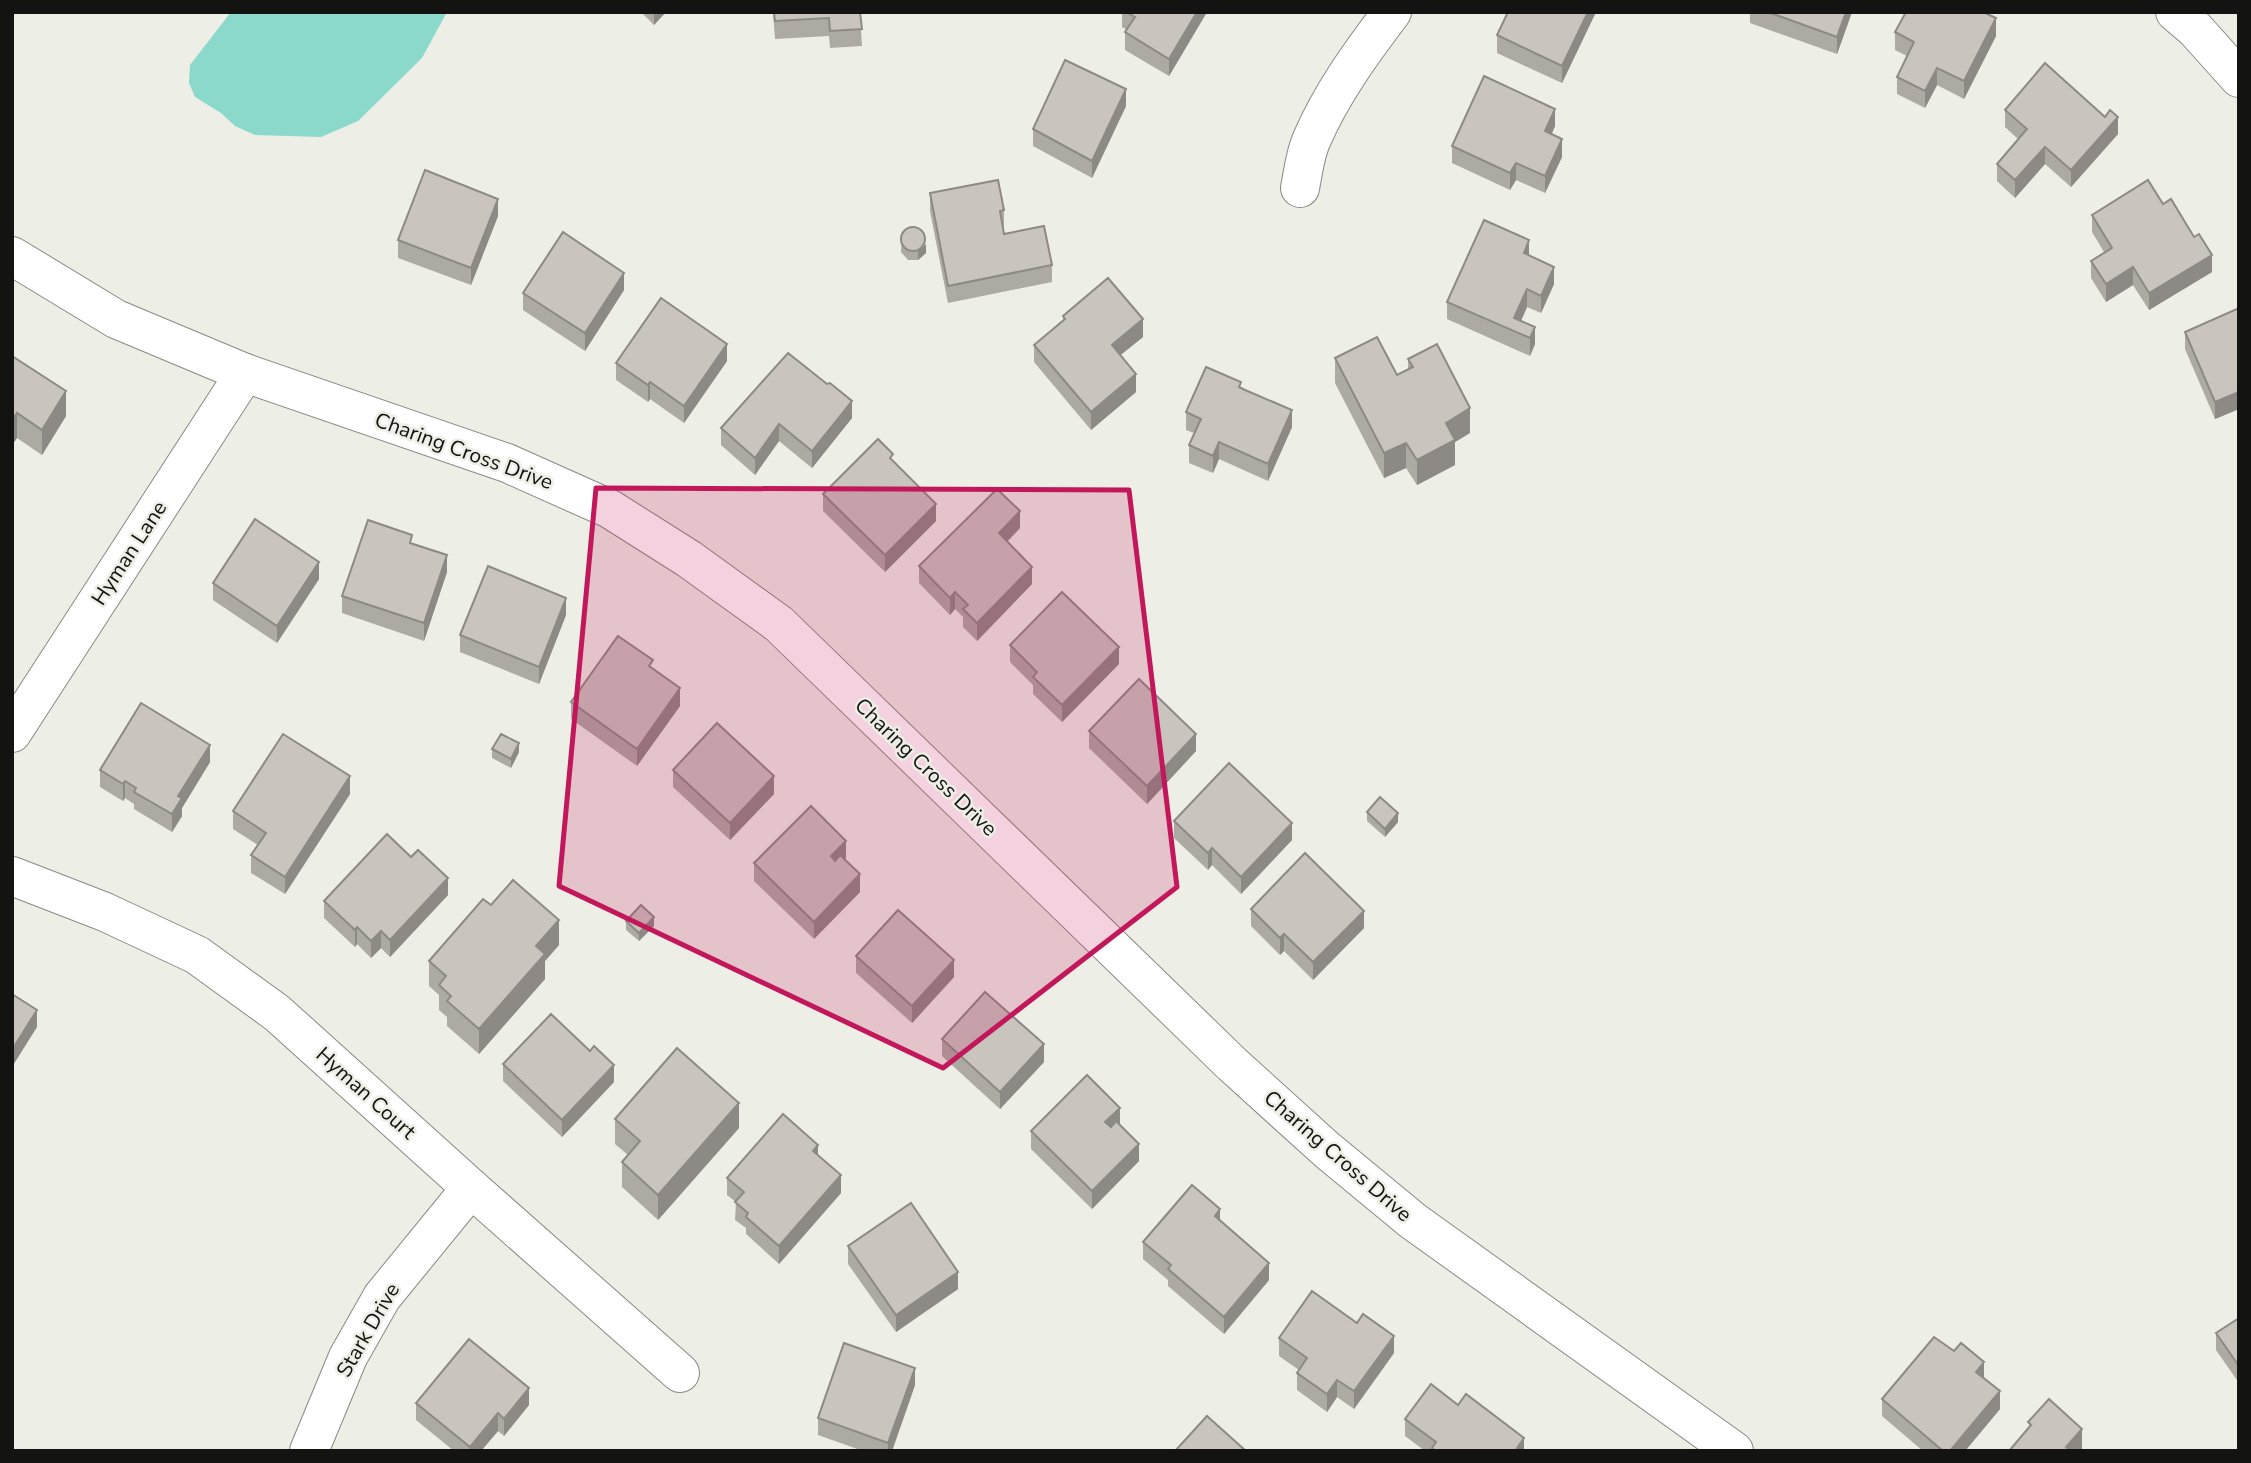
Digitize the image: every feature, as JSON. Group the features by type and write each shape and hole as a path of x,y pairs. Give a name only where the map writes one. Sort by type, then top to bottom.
{"street":[{"path":"1300,188 1310,143 1327,109 1356,60 1392,12"},
{"path":"2175,12 2195,29 2239,78"},
{"name":"Charing Cross Drive","path":"12,256 116,319 245,373 507,463 610,509 689,559 779,624 1232,1064 1326,1150 1413,1221 1734,1451"},
{"name":"Hyman Lane","path":"12,733 245,373"},
{"name":"Hyman Court","path":"12,876 105,912 197,955 277,1013 680,1373"},
{"name":"Stark Drive","path":"309,1451 348,1357 382,1297 471,1188"}],"highlighted area":[{"path":"596,488 1129,490 1177,887 943,1068 559,886"}],"water":[{"path":"231,12 447,12 422,58 358,121 321,137 255,135 235,126 221,113 195,97 189,83 190,65"}],"building":[{"path":"774,12 860,12 862,29 830,31 829,18 775,21"},
{"path":"1126,12 1197,12 1169,59 1125,32 1135,17"},
{"path":"1508,12 1588,12 1562,66 1497,35"},
{"path":"1768,12 1846,12 1837,37"},
{"path":"1906,12 1983,12 1996,18 1964,81 1937,68 1925,91 1897,77 1914,42 1895,32"},
{"path":"1065,60 1126,89 1092,161 1033,129"},
{"path":"2045,63 2105,117 2110,110 2118,117 2071,170 2045,147 2015,180 1997,164 2027,129 2005,110"},
{"path":"1484,76 1555,109 1545,131 1562,139 1545,176 1516,163 1510,173 1452,146"},
{"path":"425,170 498,199 471,268 398,240"},
{"path":"998,180 1004,210 1000,211 1004,234 1044,226 1052,265 948,286 930,193"},
{"path":"2148,180 2163,204 2171,199 2194,237 2199,234 2212,255 2149,293 2133,267 2106,284 2091,261 2112,248 2092,215"},
{"path":"1484,220 1529,240 1524,253 1554,267 1541,296 1527,289 1514,318 1535,327 1530,338 1447,302"},
{"path":"908,227 918,227 925,234 925,244 918,251 908,251 901,244 901,234"},
{"path":"563,232 624,273 585,333 523,293"},
{"path":"1108,278 1143,319 1112,345 1136,374 1091,412 1034,345"},
{"path":"661,298 727,344 684,406 650,382 648,385 616,363"},
{"path":"2239,308 2239,392 2215,402 2185,332"},
{"path":"1377,337 1397,375 1413,367 1408,359 1437,344 1470,408 1446,423 1455,440 1417,460 1406,443 1384,453 1335,358"},
{"path":"788,353 852,401 812,451 779,424 755,458 721,428"},
{"path":"12,356 66,391 42,430 17,413 12,420"},
{"path":"1206,367 1241,382 1239,387 1245,390 1292,410 1268,464 1219,442 1213,456 1189,445 1201,419 1186,412"},
{"path":"878,439 893,454 890,458 936,504 885,555 823,494"},
{"path":"997,489 1020,511 999,533 1032,567 977,623 963,609 968,605 955,592 950,598 919,566"},
{"path":"255,519 319,562 277,626 213,583"},
{"path":"368,520 412,535 410,543 447,555 424,623 342,596"},
{"path":"488,566 566,598 539,667 460,635"},
{"path":"1062,592 1119,647 1062,705 1033,677 1037,672 1010,645"},
{"path":"618,636 653,660 649,666 680,688 637,749 571,702"},
{"path":"1139,679 1196,734 1147,786 1089,731"},
{"path":"141,703 210,745 178,796 182,798 172,814 134,792 136,788 125,781 123,784 100,770"},
{"path":"717,723 774,776 730,823 673,770"},
{"path":"283,734 350,776 285,877 251,855 266,833 233,811"},
{"path":"501,734 519,743 511,759 492,749"},
{"path":"1229,763 1292,823 1241,877 1212,848 1208,853 1174,821"},
{"path":"1380,797 1398,813 1385,829 1367,812"},
{"path":"811,806 846,841 831,856 835,861 840,855 860,874 814,922 754,863"},
{"path":"387,834 411,857 418,850 448,878 390,940 381,931 371,941 324,901"},
{"path":"1305,853 1364,911 1313,962 1284,934 1280,938 1251,909"},
{"path":"513,880 559,920 536,946 545,954 479,1029 447,1001 451,996 439,985 446,976 429,961 483,899 491,905"},
{"path":"641,905 654,917 639,933 626,921"},
{"path":"898,910 954,960 912,1006 856,956"},
{"path":"985,992 1044,1044 1000,1092 942,1039"},
{"path":"12,994 37,1010 12,1050"},
{"path":"551,1014 590,1051 594,1046 614,1065 562,1120 503,1064"},
{"path":"677,1048 739,1103 658,1195 622,1162 640,1141 615,1119"},
{"path":"1087,1075 1120,1108 1105,1122 1111,1127 1116,1121 1139,1144 1092,1191 1031,1131"},
{"path":"783,1114 818,1145 813,1151 841,1175 779,1246 746,1217 748,1213 735,1202 744,1192 727,1178"},
{"path":"1192,1185 1220,1209 1215,1216 1269,1263 1224,1317 1168,1269 1171,1265 1143,1242"},
{"path":"911,1203 958,1272 896,1315 848,1246"},
{"path":"1312,1291 1357,1323 1363,1314 1394,1336 1354,1391 1337,1380 1327,1394 1297,1373 1307,1358 1279,1338"},
{"path":"2239,1318 2239,1366 2216,1333"},
{"path":"1934,1337 1954,1351 1961,1343 1984,1362 1976,1372 2000,1391 1950,1451 1943,1451 1882,1399"},
{"path":"469,1339 529,1388 504,1419 498,1413 470,1447 416,1403"},
{"path":"844,1343 915,1368 888,1443 818,1418"},
{"path":"1431,1384 1458,1405 1466,1394 1524,1438 1515,1451 1435,1451 1432,1448 1436,1442 1405,1419"},
{"path":"2049,1399 2082,1429 2066,1447 2070,1451 2009,1451 2031,1425 2028,1422"},
{"path":"1207,1416 1246,1451 1175,1451"}]}
